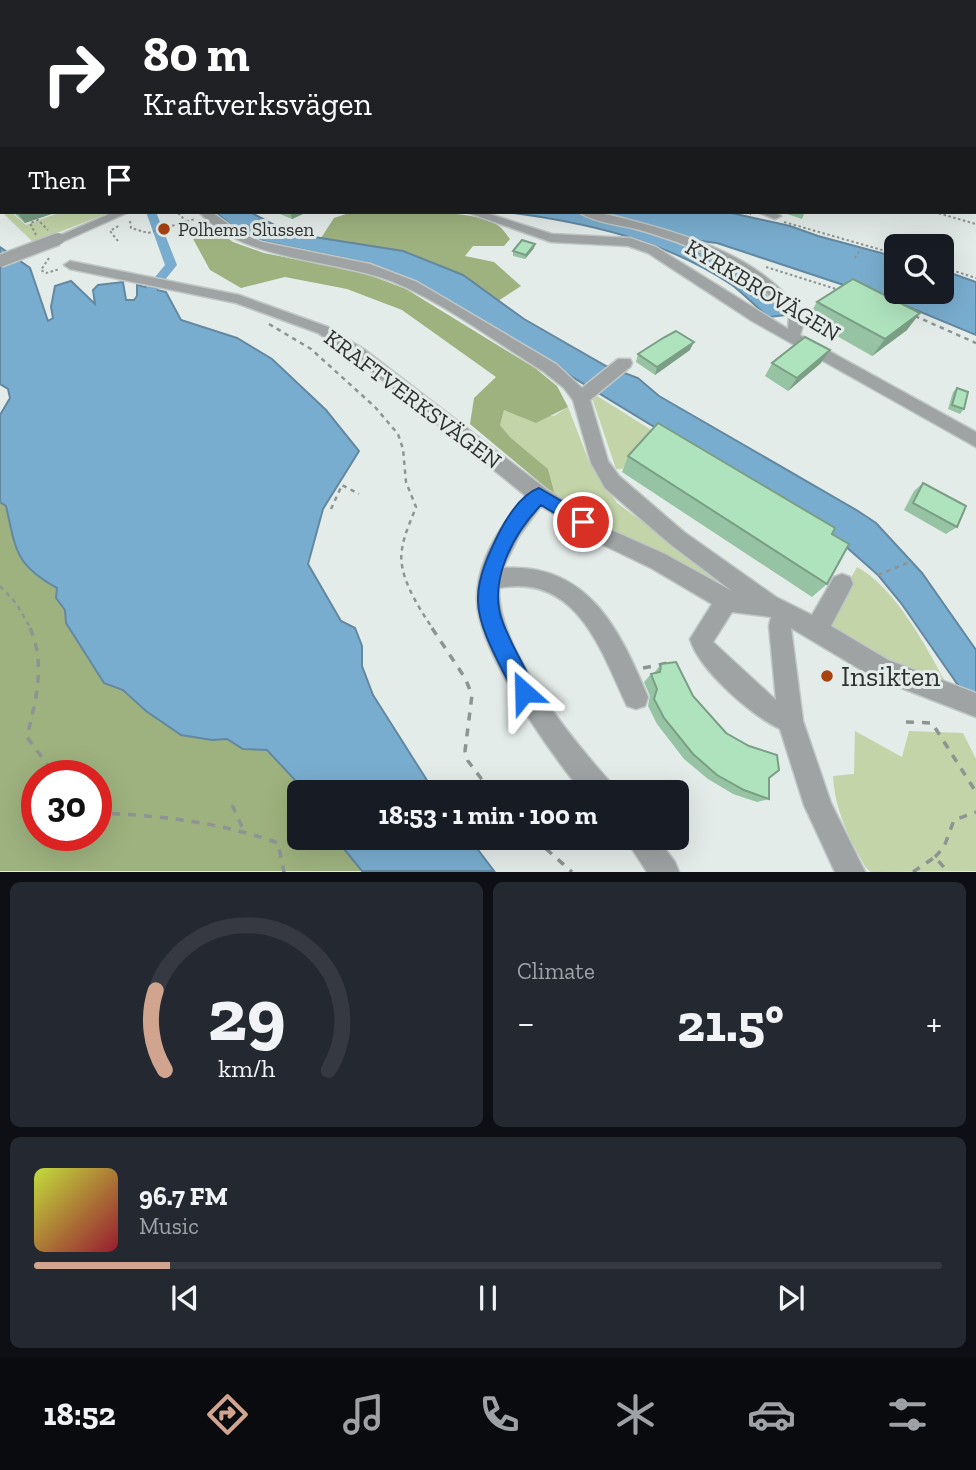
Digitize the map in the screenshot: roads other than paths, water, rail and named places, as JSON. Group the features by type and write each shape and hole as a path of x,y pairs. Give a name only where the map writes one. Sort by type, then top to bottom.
{"street":[{"path":"0,261 118,214"},
{"path":"208,214 235,235 259,245 365,267 412,285 550,368 570,384 581,398 600,463 612,482 677,538 777,608 881,669 976,705"},
{"name":"KYRKBROVÄGEN","path":"478,214 551,238 620,241 640,245 663,255 710,290 976,440"},
{"path":"592,214 720,253 742,265 762,279 796,315 792,336"},
{"name":"KRAFTVERKSVÄGEN","path":"70,265 239,299 323,330 360,354 539,495 604,536 657,561 727,601 777,608"},
{"path":"581,398 625,363"},
{"path":"539,495 514,521 491,580 488,599 492,623 524,692 564,750 590,780"},
{"path":"491,580 521,576 546,582 572,595 592,614 636,697"},
{"path":"816,631 842,584"},
{"path":"727,601 701,639 705,649 769,711 790,721"},
{"path":"777,608 790,721 818,804 834,843 851,872"},
{"path":"648,850 665,872"}],"water":[{"path":"218,214 254,214 289,233 403,251 463,275 524,319 606,366 638,378 659,396 858,511 876,523 922,573 976,650 976,711 901,603 878,575 835,537 418,283 367,263 262,241 235,228"},
{"path":"519,214 587,214 682,243 690,249 737,267 783,306 787,315 769,317 732,285 680,256 624,235 565,221"},
{"path":"598,214 736,214 790,226 884,254 884,298 717,243 685,239"},
{"path":"0,247 30,268 48,321 53,318 51,307 55,286 71,281 95,304 93,290 98,285 123,282 126,300 134,300 137,296 137,285 166,292 181,320 237,338 272,359 326,410 359,451 323,509 308,564 341,621 355,628 362,646 362,666 373,695 427,780 295,780 267,750 243,749 227,739 212,740 181,735 146,711 123,690 104,683 66,623 65,610 56,598 57,588 25,564 15,545 6,506 0,502 0,415 10,398 8,389 0,384"},
{"path":"954,274 976,282 976,335 901,304 954,304"},
{"path":"345,850 478,850 494,871 362,871"}],"waterway":[{"path":"152,214 171,265 152,288"}],"place":[{"name":"Polhems Slussen","path":"164,229"},
{"name":"Insikten","path":"827,676"}]}
